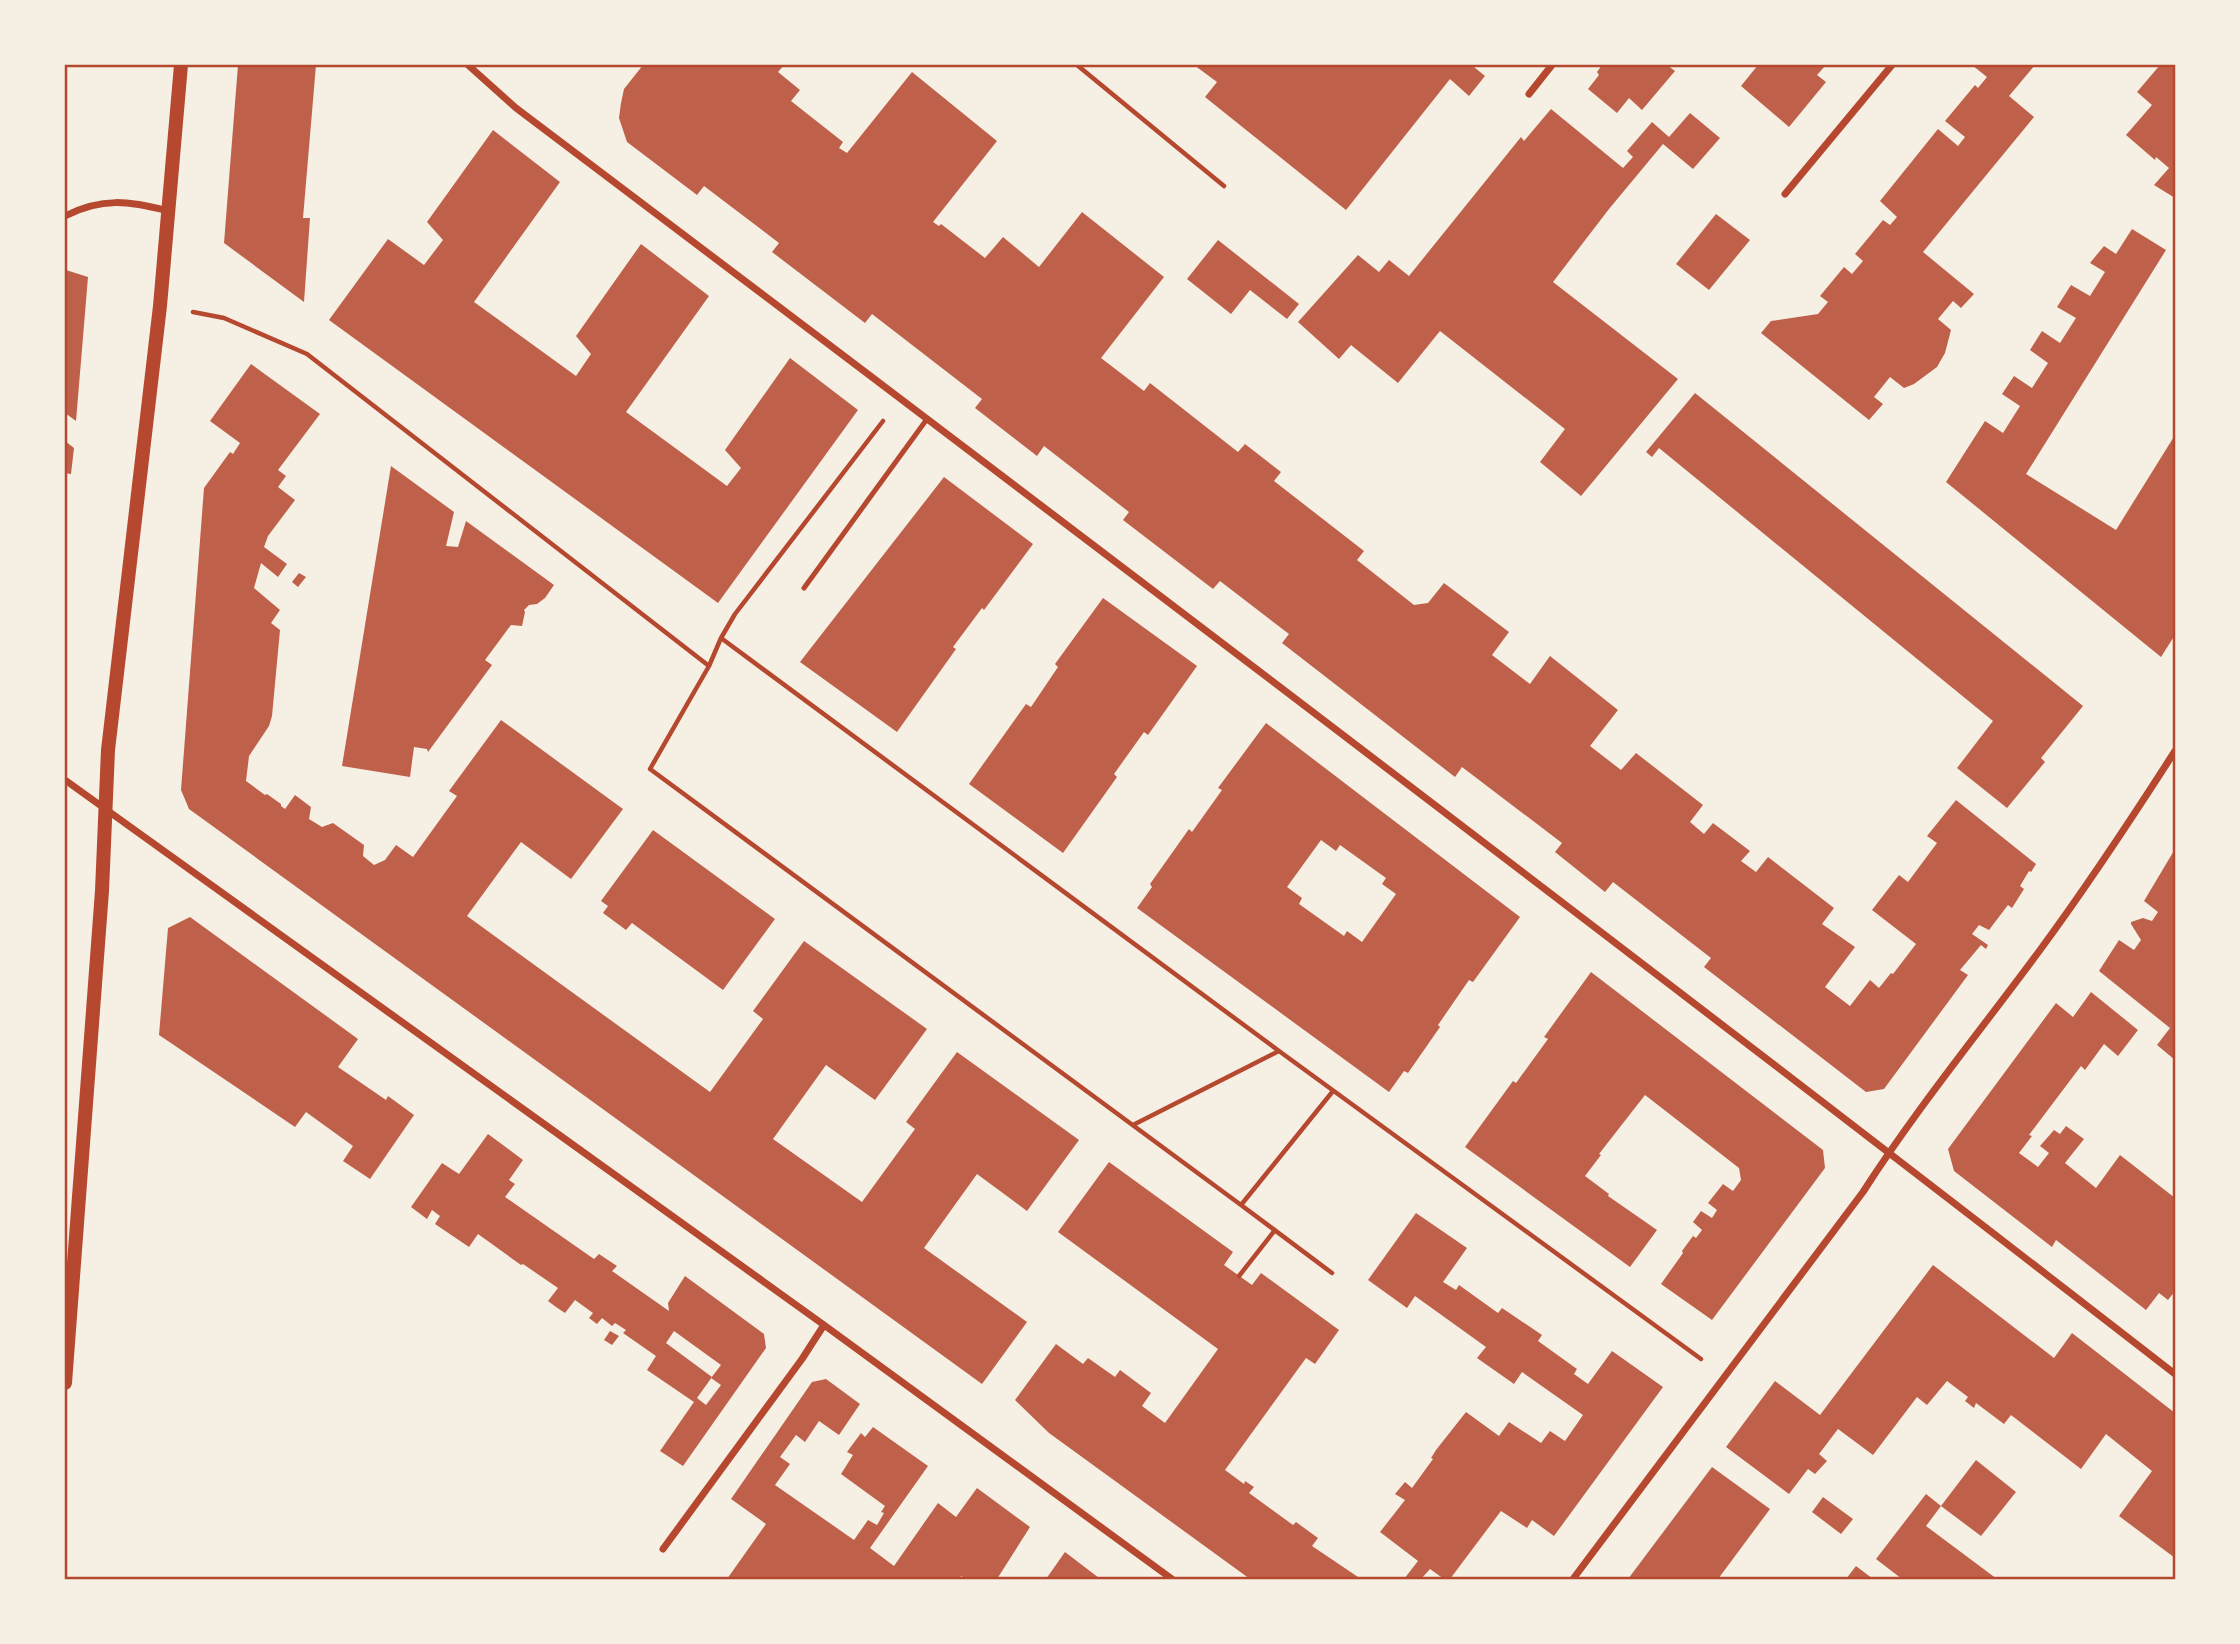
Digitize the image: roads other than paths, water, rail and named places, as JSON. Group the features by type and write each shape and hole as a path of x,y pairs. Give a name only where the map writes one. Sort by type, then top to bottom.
{"main road":[{"path":"65,1383 102,891 108,750 160,306 181,65"}],"street":[{"path":"468,65 516,108 1889,1152 2175,1374"},
{"path":"1529,94 1552,65"},
{"path":"1785,194 1892,65"},
{"path":"65,216 82,207 102,202 134,203 169,211"},
{"path":"1573,1579 1863,1192 1889,1152 2042,947 2175,751"},
{"path":"65,780 824,1325 1171,1579"},
{"path":"663,1549 824,1325"}],"lane":[{"path":"804,588 927,419"}]}
